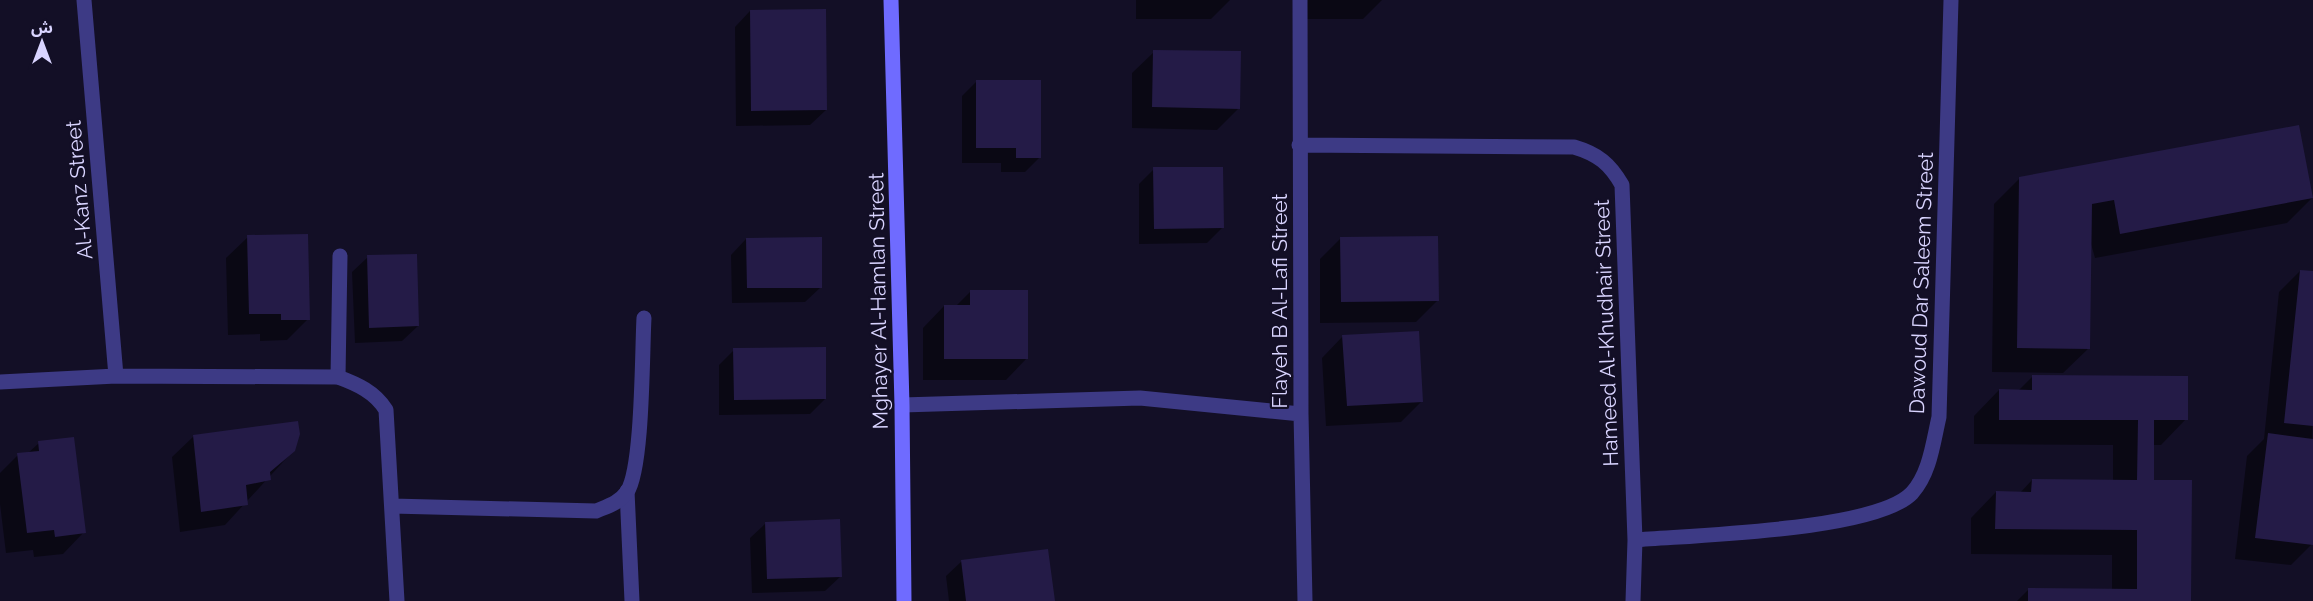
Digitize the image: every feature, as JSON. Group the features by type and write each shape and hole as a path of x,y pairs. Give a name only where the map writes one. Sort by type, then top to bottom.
{"street":[{"name":"Al-Kanz Street","path":"84,0 116,376"},
{"name":"Mghayer Al-Hamlan Street","path":"891,0 902,405 904,601"},
{"name":"Flayeh B Al-Lafi Street","path":"1300,0 1301,414 1305,601"},
{"name":"Dawoud Dar Saleem Street","path":"1635,540 1843,522 1893,507 1912,493 1927,469 1940,417 1951,0"},
{"name":"Hameed Al-Khudhair Street","path":"1299,145 1574,147 1592,153 1611,166 1622,186 1635,540 1633,601"},
{"path":"338,377 340,256"},
{"path":"632,601 627,491 636,467 644,318"},
{"path":"0,382 116,376 338,377 366,390 379,399 386,410 397,601"},
{"path":"902,405 1140,398 1301,414"},
{"path":"392,506 596,511 614,504 627,491"}],"building":[{"path":"826,9 827,110 751,111 750,10"},
{"path":"1153,50 1241,51 1240,109 1152,107"},
{"path":"976,80 1041,80 1041,158 1016,158 1016,148 976,148"},
{"path":"2299,125 2313,198 2120,234 2114,200 2092,204 2090,349 2017,348 2019,177"},
{"path":"1153,167 1223,167 1224,228 1154,229"},
{"path":"308,234 310,320 281,320 281,314 249,314 247,235"},
{"path":"1438,236 1439,301 1341,302 1340,237"},
{"path":"822,237 822,288 747,288 746,238"},
{"path":"417,254 419,326 369,328 367,255"},
{"path":"2300,270 2313,271 2313,426 2284,423"},
{"path":"970,290 1028,290 1028,359 944,359 944,305 970,305"},
{"path":"1419,331 1423,402 1347,406 1342,335"},
{"path":"826,347 826,399 734,400 733,348"},
{"path":"2032,375 2188,376 2188,420 2154,420 2154,480 2192,480 2191,601 2028,601 2028,588 2137,589 2137,530 1995,529 1996,491 2031,492 2032,479 2137,480 2138,420 1999,420 1999,389 2032,390"},
{"path":"298,421 300,434 295,451 270,472 271,480 246,485 248,505 201,512 193,435"},
{"path":"2268,433 2313,439 2313,545 2255,538"},
{"path":"74,437 86,533 55,537 54,530 27,533 17,453 39,451 38,441"},
{"path":"840,519 842,577 767,579 765,522"},
{"path":"1048,549 1055,601 966,601 961,560"}]}
